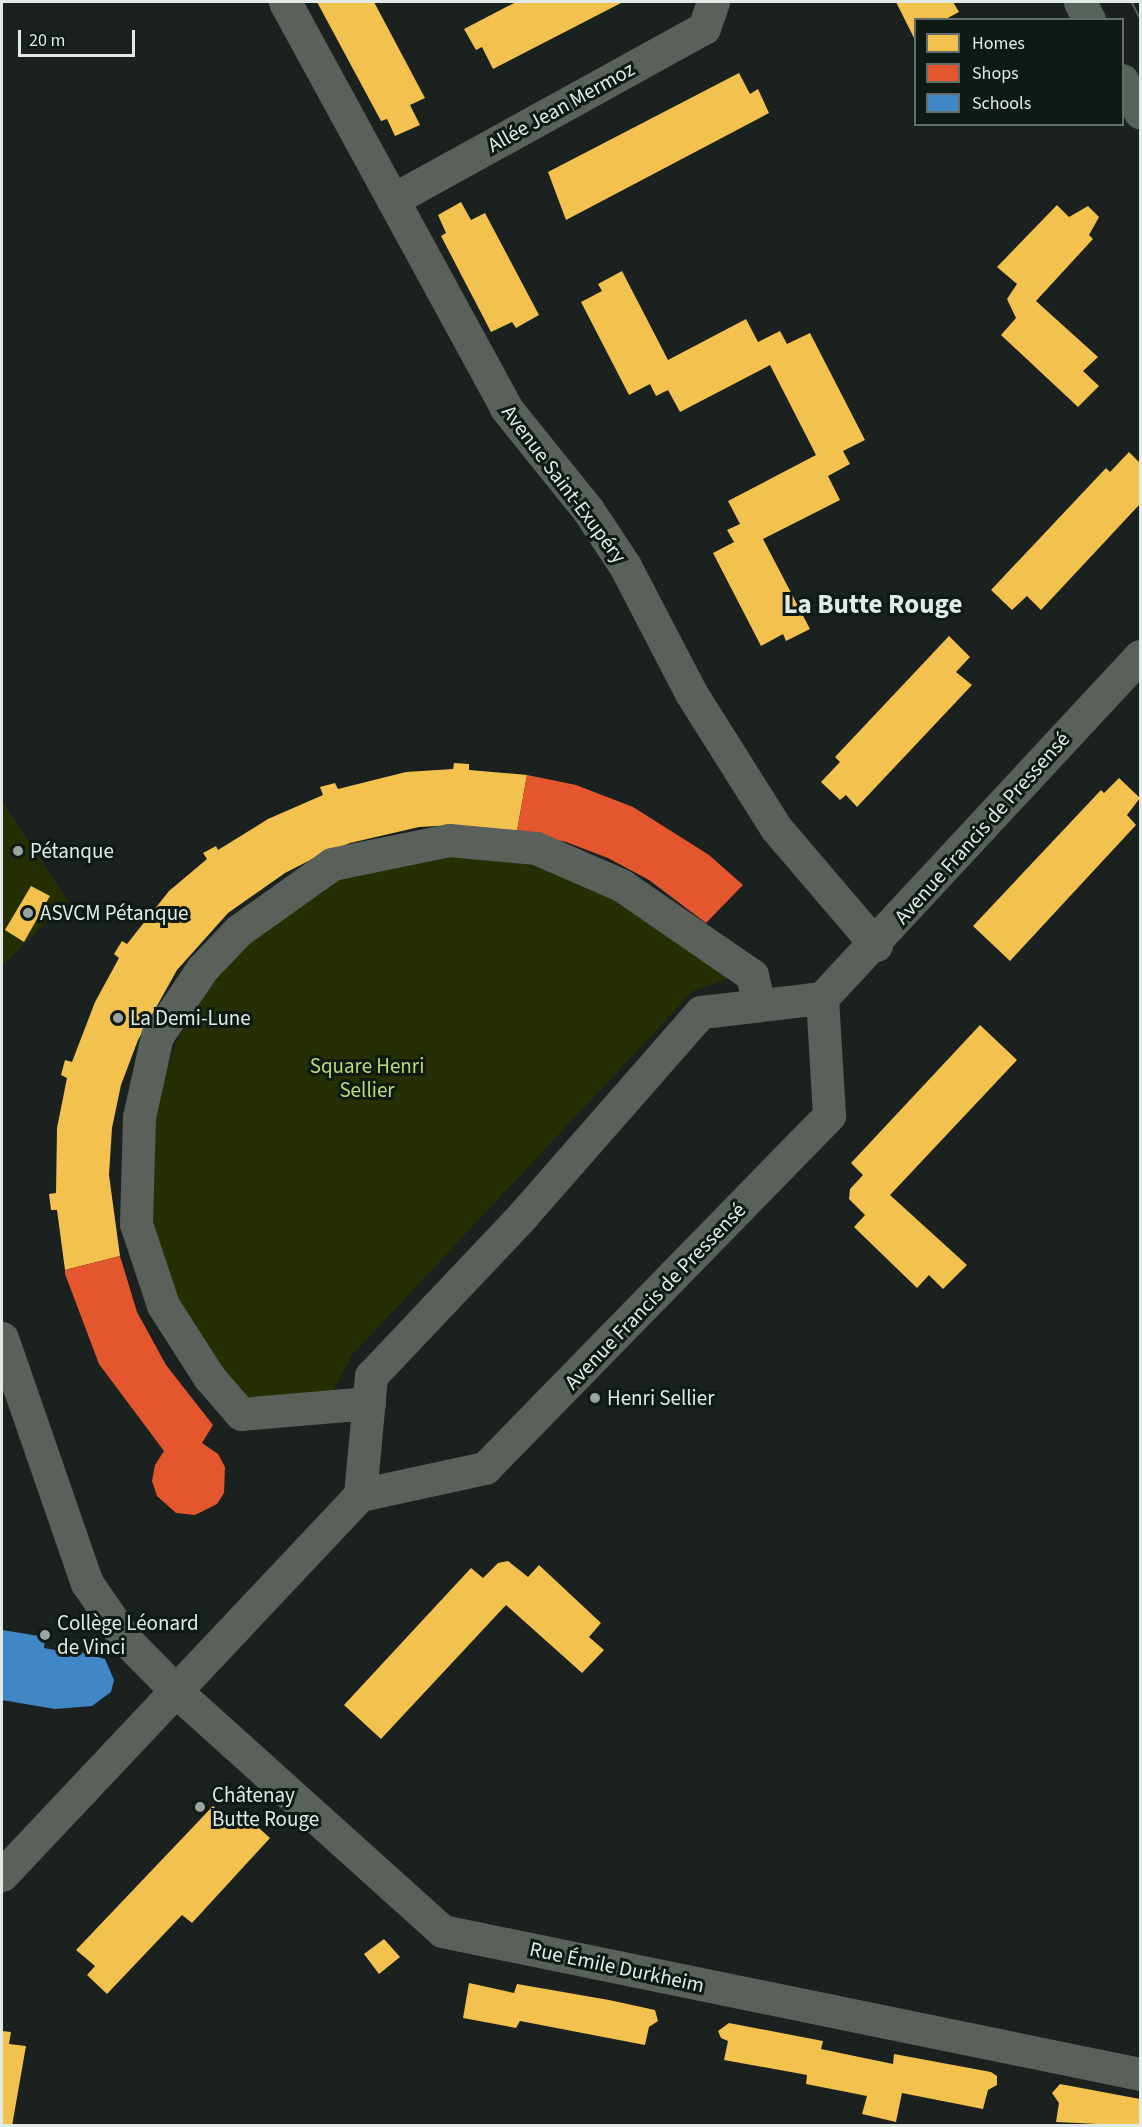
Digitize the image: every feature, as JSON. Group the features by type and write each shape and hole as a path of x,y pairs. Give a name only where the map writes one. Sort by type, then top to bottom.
{"main road":[{"path":"1080,2 1088,18"},
{"path":"1124,84 1140,112"}],"street":[{"name":"Avenue Saint-Exupéry","path":"285,2 506,408 588,510 625,566 691,693 776,828 876,945"},
{"name":"Allée Jean Mermoz","path":"394,199 704,28 713,2"},
{"name":"Avenue Francis de Pressensé","path":"360,1495 485,1467 822,1123 829,1115 822,998 876,945 1140,657"},
{"path":"369,1403 241,1414 209,1377 163,1305 136,1224 139,1117 157,1036 202,969 238,931 332,864 449,840 536,848 621,885 733,961 752,975 759,1005"},
{"path":"2,1875 178,1693 360,1495 371,1376 523,1215 701,1012 822,998"},
{"name":"Rue Émile Durkheim","path":"2,1338 87,1583 126,1640 178,1693 442,1931 1140,2074"}],"green space":[{"name":"Pétanque","path":"2,801 68,901 2,966"},
{"name":"Square Henri Sellier","path":"454,852 553,869 622,900 737,976 693,991 352,1355 332,1393 235,1398 168,1293 145,1205 155,1104 185,1018 248,940 335,880"}],"building: Homes":[{"path":"317,2 374,2 425,98 410,105 420,125 395,136 387,119 381,121"},
{"path":"516,2 623,2 493,69 482,47 476,50 464,29"},
{"path":"896,2 953,2 959,12 948,18 914,18 914,38"},
{"path":"739,73 750,94 758,89 769,113 566,220 548,172"},
{"path":"461,202 471,220 485,213 539,315 516,328 512,322 491,332 441,236 446,233 438,215"},
{"path":"1057,205 1069,217 1088,206 1099,217 1089,235 1093,239 1036,301 1098,357 1083,371 1099,386 1078,407 1001,335 1016,318 1007,299 1017,284 997,267"},
{"path":"622,271 668,360 746,319 758,342 780,331 787,344 810,333 865,440 843,451 850,464 828,476 840,500 763,539 810,629 786,641 783,634 761,646 713,553 734,542 727,530 740,524 728,501 816,455 770,365 680,412 668,390 656,396 650,384 629,395 581,302 602,291 598,284"},
{"path":"1129,452 1140,463 1140,504 1041,610 1027,596 1012,610 991,590 1106,468 1110,472"},
{"path":"949,636 970,657 956,672 972,685 857,807 846,795 840,800 821,782 840,762 835,757"},
{"name":"La Demi-Lune","path":"454,763 469,764 469,770 527,775 517,831 454,825 419,827 350,843 320,855 285,873 228,913 177,970 138,1040 121,1085 112,1128 109,1175 120,1256 65,1270 57,1210 51,1210 49,1194 56,1193 57,1128 67,1078 61,1075 65,1060 72,1062 95,1002 119,958 114,954 122,941 127,944 169,891 207,859 203,853 216,846 218,850 268,819 323,795 320,787 335,783 338,789 406,772 453,769"},
{"path":"1119,778 1140,798 1127,815 1136,825 1010,961 973,926 1101,790 1104,793"},
{"name":"ASVCM Pétanque","path":"31,886 50,896 24,942 5,930"},
{"path":"980,1025 1017,1060 890,1195 967,1265 943,1289 929,1275 917,1288 854,1227 865,1215 849,1199 850,1189 863,1175 851,1163"},
{"path":"508,1561 528,1577 539,1565 601,1623 589,1637 604,1650 582,1673 506,1605 381,1739 344,1705 471,1568 483,1578 498,1563"},
{"path":"213,1806 231,1822 241,1812 270,1838 192,1923 182,1915 107,1994 87,1975 95,1966 76,1950"},
{"path":"384,1939 400,1957 379,1974 364,1954"},
{"path":"469,1983 514,1993 517,1984 609,2000 655,2010 658,2021 649,2027 645,2045 520,2021 516,2028 463,2018"},
{"path":"729,2023 823,2041 821,2049 893,2064 894,2054 991,2072 997,2076 997,2085 988,2090 983,2109 902,2093 896,2122 862,2114 867,2096 806,2084 807,2075 724,2060 728,2041 721,2038 718,2031"},
{"path":"2,2031 11,2032 9,2044 26,2046 12,2126 2,2126"},
{"path":"1060,2084 1140,2099 1140,2126 1056,2122 1059,2103 1052,2093"}],"building: Shops":[{"path":"527,775 576,785 633,807 709,855 743,885 706,923 649,880 608,858 566,842 517,831"},
{"path":"120,1256 137,1312 166,1365 213,1425 202,1443 218,1454 225,1467 224,1493 217,1504 195,1515 176,1513 157,1496 152,1481 155,1465 164,1451 99,1364 65,1274 65,1270"}],"building: Schools":[{"path":"2,1630 45,1637 44,1648 55,1650 55,1645 105,1659 114,1680 111,1692 92,1706 55,1709 2,1700"}],"tram line":[{"path":"1132,2 1140,18"}],"place":[{"name":"Pétanque","path":"18,851"},
{"name":"ASVCM Pétanque","path":"28,913"},
{"name":"La Demi-Lune","path":"118,1018"},
{"name":"Henri Sellier","path":"595,1398"},
{"name":"Collège Léonard de Vinci","path":"45,1635"},
{"name":"Châtenay Butte Rouge","path":"200,1807"}],"district":[{"name":"La Butte Rouge","path":"873,605"}]}
